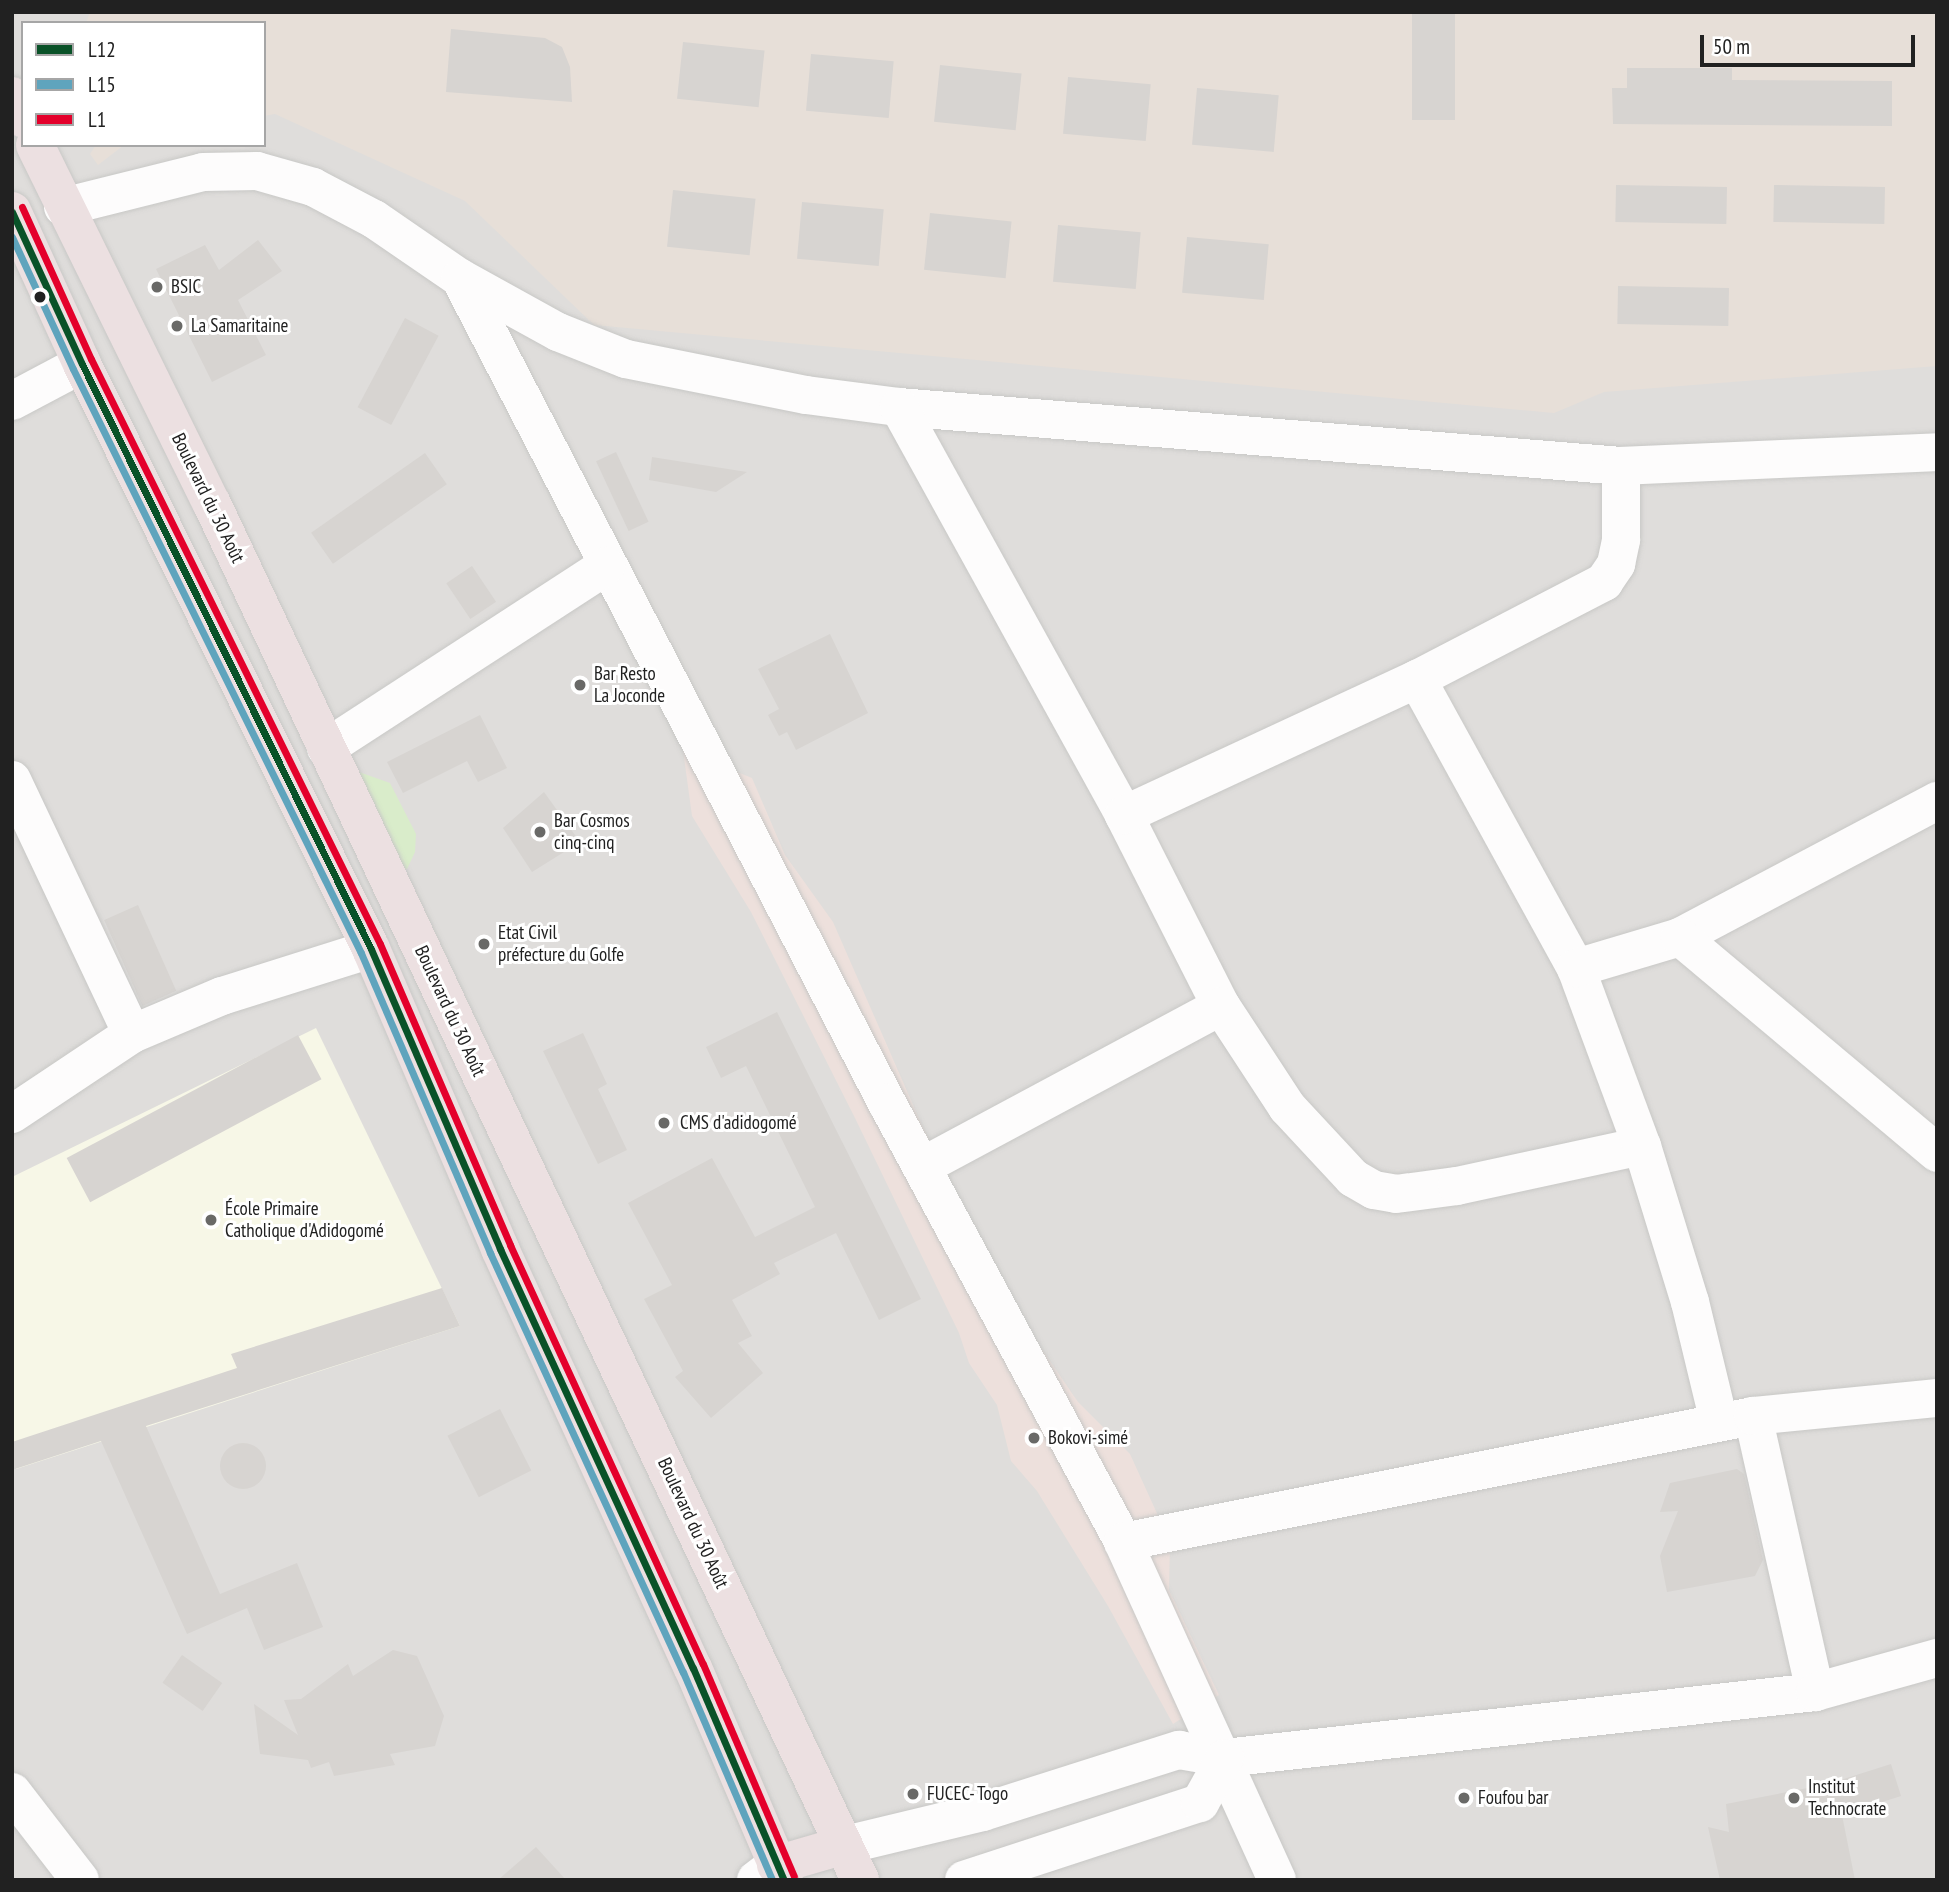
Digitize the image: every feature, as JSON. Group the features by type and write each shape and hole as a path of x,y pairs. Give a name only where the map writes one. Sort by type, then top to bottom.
{"highway":[{"path":"12,96 21,115"},
{"name":"Boulevard du 30 Août","path":"36,147 326,748 544,1217 664,1458 841,1846 860,1880"},
{"path":"12,211 82,364 285,770 371,949 500,1250 693,1668 772,1875 841,1846"},
{"path":"82,364 132,342"},
{"path":"285,770 326,748"}],"street":[{"path":"64,207 203,172 257,171 313,187 374,219 460,278 558,332 626,359 807,395 899,407 1621,466 1937,452"},
{"path":"460,278 606,566 1123,1542 1226,1758 1277,1880"},
{"path":"12,401 82,364"},
{"path":"899,407 1124,815 1221,1006 1287,1107 1353,1178 1374,1190 1396,1194 1457,1186 1642,1146"},
{"path":"1124,815 1417,679 1604,582 1616,564 1621,540 1621,466"},
{"path":"326,748 606,566"},
{"path":"1417,679 1576,968 1642,1146 1690,1302 1736,1419 1815,1692"},
{"path":"12,780 132,1034"},
{"path":"1576,968 1680,937 1937,801"},
{"path":"1680,937 1937,1153"},
{"path":"12,1114 132,1034 222,996 371,949"},
{"path":"923,1166 1221,1006"},
{"path":"1123,1542 1736,1419 1937,1398"},
{"path":"841,1846 964,1817 1179,1750 1226,1758 1815,1692 1937,1658"},
{"path":"964,1880 1200,1803 1226,1758"},
{"path":"12,1792 80,1880"}],"shaded area":[{"path":"12,12 1937,12 1937,1880 12,1880"},
{"path":"90,12 1937,12 1937,366 1604,392 1554,413 594,325 465,201 275,114 266,116 266,21 87,21"},
{"path":"95,147 121,147 98,165 90,154"},
{"path":"683,750 752,778 785,855 833,922 921,1123 1015,1310 1078,1402 1130,1454 1170,1542 1169,1590 1219,1695 1173,1724 1108,1606 1037,1491 1011,1461 997,1405 969,1363 959,1333 751,912 692,816"},
{"name":"École Primaire Catholique d'Adidogomé","path":"316,1028 460,1326 16,1469 12,1457 12,1177"}],"green space":[{"path":"359,772 390,783 416,834 415,852 407,869 402,869"}],"building":[{"path":"1412,12 1455,12 1455,120 1412,120"},
{"path":"451,29 545,38 562,47 570,67 572,102 446,92"},
{"path":"683,42 765,51 759,107 677,99"},
{"path":"811,54 894,61 889,118 806,111"},
{"path":"940,65 1022,74 1016,130 934,122"},
{"path":"1627,68 1732,68 1732,80 1892,81 1892,126 1613,124 1612,88 1627,88"},
{"path":"1068,77 1151,84 1146,141 1063,134"},
{"path":"1197,88 1279,95 1274,152 1192,145"},
{"path":"1616,185 1727,187 1726,224 1615,222"},
{"path":"1774,185 1885,187 1884,224 1773,222"},
{"path":"673,190 756,199 750,255 667,247"},
{"path":"802,202 884,209 879,266 797,259"},
{"path":"930,213 1012,222 1006,278 924,270"},
{"path":"1058,225 1141,232 1136,289 1053,282"},
{"path":"1187,237 1269,244 1264,300 1182,293"},
{"path":"258,240 282,271 238,300 266,355 212,382 156,269 205,245 219,270"},
{"path":"1618,286 1729,288 1728,326 1617,324"},
{"path":"405,318 439,336 391,425 358,407"},
{"path":"616,452 649,522 629,531 596,461"},
{"path":"425,453 447,484 333,564 311,533"},
{"path":"652,457 747,472 716,492 649,480"},
{"path":"472,566 496,602 470,619 446,583"},
{"path":"830,634 868,713 796,750 787,732 779,736 768,715 779,709 758,669"},
{"path":"480,715 507,768 478,782 467,761 403,793 387,762"},
{"path":"544,792 580,842 532,872 503,828"},
{"path":"138,905 176,991 142,1006 104,920"},
{"path":"777,1012 921,1299 879,1320 836,1233 774,1263 780,1274 732,1300 752,1336 738,1343 763,1373 711,1418 675,1377 683,1371 644,1299 672,1285 628,1203 712,1158 755,1237 815,1207 746,1066 721,1078 706,1047"},
{"path":"583,1033 607,1084 598,1089 627,1150 598,1164 543,1051"},
{"path":"298,1035 321,1079 90,1202 67,1158"},
{"path":"442,1288 460,1326 146,1426 220,1594 297,1563 323,1627 264,1650 247,1608 187,1634 101,1441 12,1470 12,1442 237,1368 231,1354"},
{"path":"500,1409 531,1470 479,1497 447,1436"},
{"path":"243,1443 260,1449 266,1466 260,1483 243,1489 226,1483 220,1466 226,1449"},
{"path":"1737,1469 1744,1474 1763,1560 1755,1576 1667,1592 1660,1556 1678,1511 1660,1512 1670,1483"},
{"path":"393,1650 417,1656 444,1716 435,1746 390,1754 395,1765 334,1776 329,1762 311,1768 308,1760 260,1754 254,1704 298,1735 284,1700 301,1699 348,1664 353,1676"},
{"path":"182,1655 222,1683 203,1711 162,1683"},
{"path":"1891,1764 1901,1796 1842,1815 1855,1880 1720,1880 1708,1827 1729,1832 1726,1804 1828,1784"},
{"path":"536,1847 566,1880 498,1880"}],"transit line":[{"name":"L1","path":"22,207 91,359 380,944 510,1245 703,1664 794,1876"},
{"name":"L12","path":"12,212 82,364 371,949 500,1249 693,1668 784,1880"},
{"name":"L15","path":"12,237 73,369 361,953 490,1253 683,1672 772,1880"}],"place":[{"name":"BSIC","path":"157,287"},
{"name":"La Samaritaine","path":"177,326"},
{"name":"Bar Resto La Joconde","path":"580,685"},
{"name":"Bar Cosmos cinq-cinq","path":"540,832"},
{"name":"Etat Civil préfecture du Golfe","path":"484,944"},
{"name":"CMS d'adidogomé","path":"664,1123"},
{"name":"École Primaire Catholique d'Adidogomé","path":"211,1220"},
{"name":"Bokovi-simé","path":"1034,1438"},
{"name":"FUCEC- Togo","path":"913,1794"},
{"name":"Foufou bar","path":"1464,1798"},
{"name":"Institut Technocrate","path":"1794,1798"}]}
